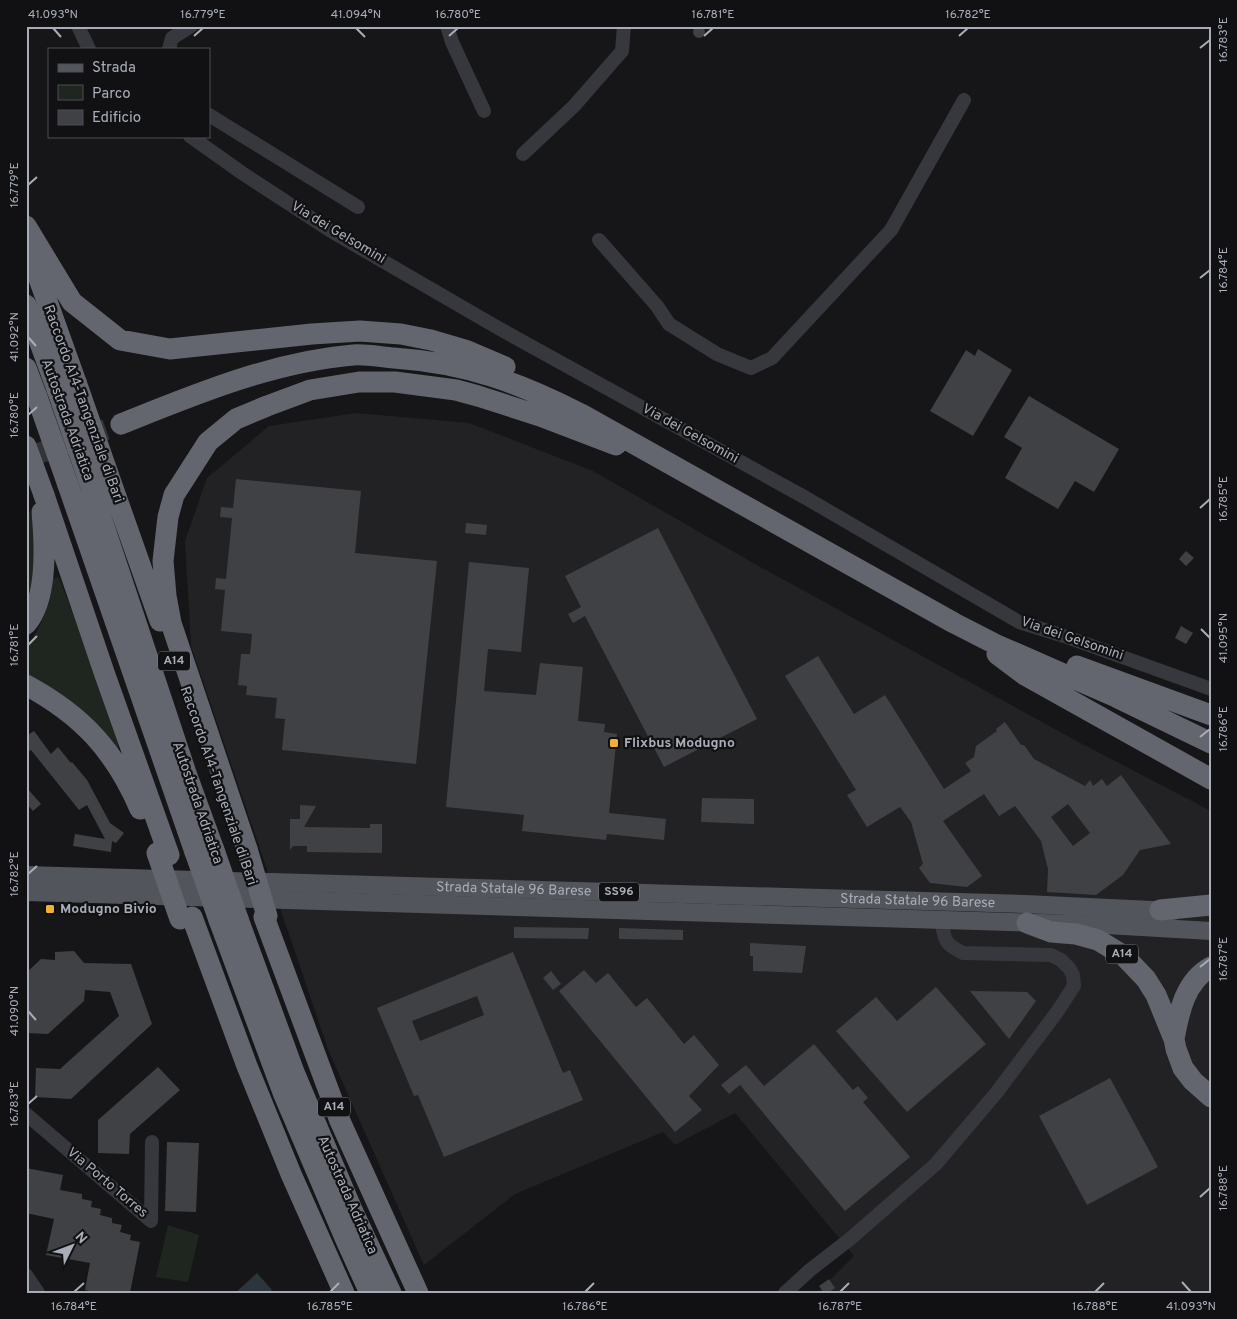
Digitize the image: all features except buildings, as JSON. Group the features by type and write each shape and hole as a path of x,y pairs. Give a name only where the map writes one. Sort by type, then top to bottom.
{"highway":[{"path":"26,226 72,302 120,340 170,349 360,331 401,334 465,350 502,365 562,404 954,623 997,645 1116,697 1211,743"},
{"name":"Raccordo A14-Tangenziale di Bari","path":"26,244 66,386"},
{"name":"Autostrada Adriatica","path":"26,305 66,386 98,474 183,764 204,851"},
{"path":"121,424 199,393 286,365 354,355 445,363 504,379 562,404"},
{"name":"Autostrada Adriatica","path":"26,368 204,851 228,919 284,1095 370,1293"},
{"path":"244,849 172,623 166,596 163,561 168,517 174,495 208,442 236,419 310,390 359,382 395,382 446,389 478,396 540,416 605,442 655,455"},
{"path":"26,446 45,497 186,918 290,1174 344,1293"},
{"name":"Raccordo A14-Tangenziale di Bari","path":"98,474 244,849 283,971 340,1121 418,1293"},
{"path":"26,624 31,618 44,578 42,510 45,497"},
{"path":"954,623 1025,675 1211,779"},
{"path":"997,645 1055,657 1211,715"},
{"path":"26,685 52,699 70,713 90,730 104,747 131,788 163,854"},
{"path":"1160,910 1211,905"},
{"name":"Autostrada Adriatica","path":"228,919 353,1212 391,1293"},
{"name":"A14","path":"1027,922 1051,932 1076,934 1098,940 1124,956 1146,978 1156,995 1174,1039"},
{"path":"1211,967 1196,980 1186,993 1179,1013 1174,1039 1183,1068 1193,1082 1211,1097"}],"main road":[{"path":"26,862 64,876"},
{"name":"Strada Statale 96 Barese","path":"26,875 1025,904 1211,914"},
{"name":"Strada Statale 96 Barese","path":"26,892 941,919 1211,931"}],"street":[{"path":"78,26 88,48"},
{"path":"169,48 172,38 191,26"},
{"path":"447,26 452,42 484,111"},
{"path":"523,154 574,106 622,51 624,26"},
{"path":"599,240 657,306 670,324 717,354 751,368 772,358 891,230 964,100"},
{"path":"210,116 358,207"},
{"name":"Via dei Gelsomini","path":"193,138 242,174 340,236 500,329 806,498 1019,622 1064,636 1211,689"},
{"path":"785,1293 936,1164 998,1092 1074,986 1073,976 1069,968 1061,960 1051,955 963,953 954,949 945,941 941,919"},
{"name":"Via Porto Torres","path":"26,1114 151,1221 152,1142"},
{"path":"26,1275 38,1293"},
{"path":"26,1291 38,1293"}],"shaded area":[{"path":"356,413 469,423 593,471 755,564 1071,738 1211,811 1211,1293 817,1293 854,1256 735,1113 675,1145 663,1132 515,1194 424,1265 329,1052 191,646 185,541 207,478 269,426"},
{"path":"257,1273 272,1290 269,1293 235,1293"}],"green space":[{"path":"26,503 35,524 39,551 26,614"},
{"path":"59,577 118,735 118,750 26,679 26,646 37,631 45,614 53,578"},
{"path":"168,1225 199,1235 188,1282 156,1277"}],"tunnel":[{"path":"26,458 121,424"}],"place":[{"name":"Flixbus Modugno","path":"614,743"},
{"name":"Modugno Bivio","path":"50,909"}]}
